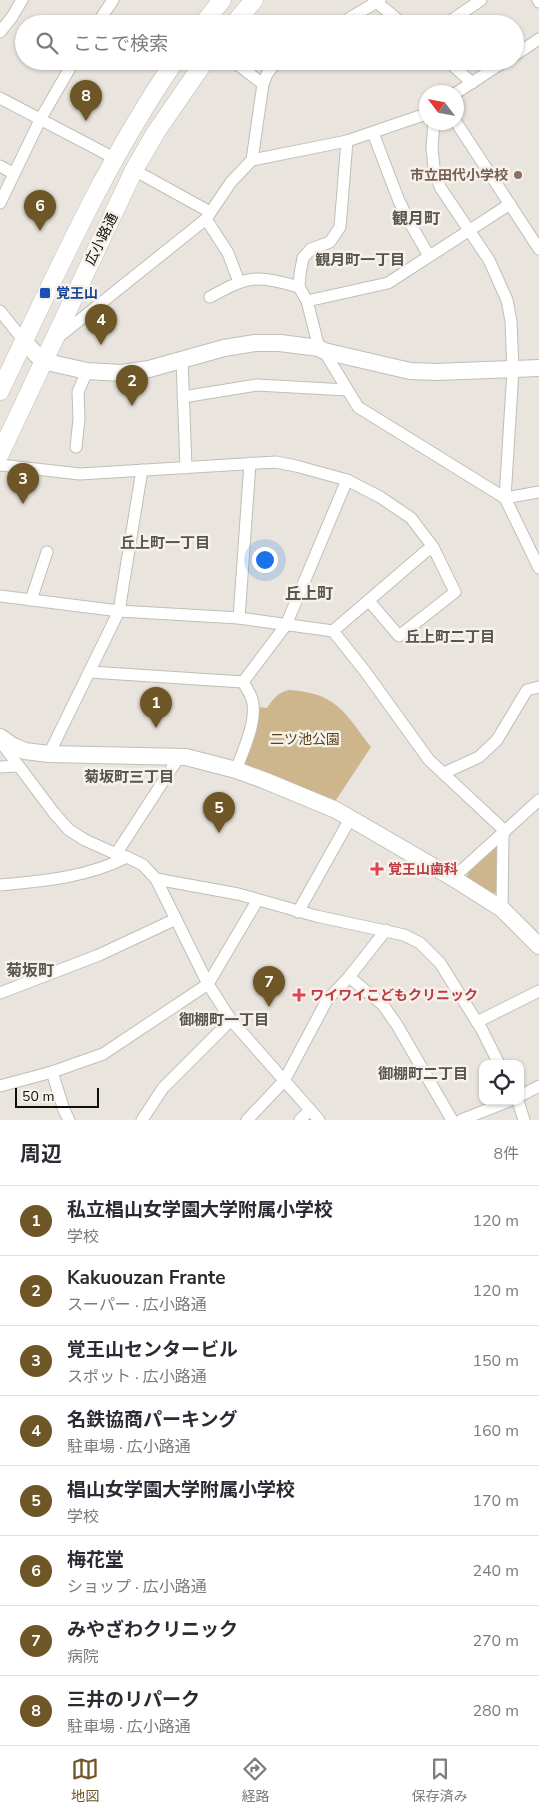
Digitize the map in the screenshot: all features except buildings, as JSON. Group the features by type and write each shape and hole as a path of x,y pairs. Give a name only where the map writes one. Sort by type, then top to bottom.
{"main road":[{"path":"242,15 254,0"},
{"path":"210,15 220,1"},
{"name":"広小路通","path":"0,391 114,158 169,70"},
{"name":"広小路通","path":"0,454 42,361 134,170 156,132 199,70"}],"street":[{"path":"0,32 22,0"},
{"path":"103,15 113,0"},
{"path":"459,15 481,0"},
{"path":"354,15 377,1 393,15"},
{"path":"524,48 539,39"},
{"path":"0,203 41,118 69,70"},
{"path":"245,70 263,84"},
{"path":"51,343 208,216 231,182 252,160 263,84 270,70"},
{"path":"458,70 472,83"},
{"path":"464,88 492,70"},
{"path":"0,98 114,158"},
{"path":"252,160 347,142 419,117"},
{"path":"433,130 432,148 434,166 440,188 489,260 506,300 511,320 513,370 505,498 539,568"},
{"path":"461,130 539,249"},
{"path":"373,133 399,200 429,256"},
{"path":"347,142 340,227 330,242 311,249 303,258 299,287 306,301 321,349 358,407 505,498 539,492"},
{"path":"0,166 13,173"},
{"path":"134,170 208,216 228,253 239,282"},
{"path":"306,301 388,283 510,204"},
{"path":"210,297 239,282 259,278 299,287"},
{"path":"0,311 24,342 42,361 86,371 121,373 149,370 224,348 254,343 280,343 321,349 410,371 436,372 539,368"},
{"path":"182,360 186,468"},
{"path":"76,447 79,419 78,392 86,371"},
{"path":"184,397 257,385 347,390"},
{"path":"0,465 80,474 276,462 347,480 380,497 411,518 433,547 455,592 399,636 369,601"},
{"path":"239,618 250,463"},
{"path":"49,754 118,612 142,470"},
{"path":"243,682 286,625 347,480"},
{"path":"333,631 433,547"},
{"path":"31,600 47,552"},
{"path":"0,596 118,612 239,618 333,631 364,670 429,760 505,831"},
{"path":"90,672 243,682"},
{"path":"236,770 246,743 253,714 252,697 243,682"},
{"path":"444,773 479,757 497,740 527,690 539,687"},
{"path":"0,737 12,746 25,751 49,754 186,757 236,770 350,818 453,878 502,910 539,946"},
{"path":"0,741 69,830 85,840 142,865 156,879 208,984 230,1020 319,1120"},
{"path":"0,885 40,882 114,864 122,856 178,757"},
{"path":"0,766 18,766"},
{"path":"453,878 539,800"},
{"path":"298,912 350,818"},
{"path":"502,910 503,835 505,831"},
{"path":"156,879 238,894 298,912 386,930 404,935 420,943 440,963 477,1022 497,1060"},
{"path":"0,1086 52,1072 103,1054 208,984 257,901"},
{"path":"0,993 99,955 176,919"},
{"path":"247,1120 284,1081 328,1000 386,930"},
{"path":"349,977 383,1006 397,1025 452,1120"},
{"path":"477,1022 539,991"},
{"path":"142,1120 163,1088 230,1020"},
{"path":"52,1072 69,1120"},
{"path":"524,1094 539,1086"},
{"path":"461,1120 499,1105"},
{"path":"519,1105 524,1120"},
{"path":"300,1120 310,1110"}],"green space":[{"name":"二ツ池公園","path":"289,690 318,695 338,706 371,747 334,803 246,766 244,763 258,707 267,708 276,696"},
{"path":"497,845 497,892 493,894 467,877 468,873"}],"place":[{"name":"三井のリパーク","path":"86,121"},
{"name":"市立田代小学校","path":"518,175"},
{"name":"梅花堂","path":"40,231"},
{"name":"覚王山","path":"45,293"},
{"name":"名鉄協商パーキング","path":"101,345"},
{"name":"Kakuouzan Frante","path":"132,406"},
{"name":"覚王山センタービル","path":"23,504"},
{"name":"私立椙山女学園大学附属小学校","path":"156,728"},
{"name":"椙山女学園大学附属小学校","path":"219,833"},
{"name":"覚王山歯科","path":"377,869"},
{"name":"ワイワイこどもクリニック","path":"299,995"},
{"name":"みやざわクリニック","path":"269,1007"}],"district":[{"name":"観月町","path":"416,218"},
{"name":"観月町一丁目","path":"360,260"},
{"name":"丘上町一丁目","path":"165,543"},
{"name":"丘上町","path":"309,593"},
{"name":"丘上町二丁目","path":"450,637"},
{"name":"菊坂町三丁目","path":"129,777"},
{"name":"菊坂町","path":"30,970"},
{"name":"御棚町一丁目","path":"224,1020"},
{"name":"御棚町二丁目","path":"423,1074"}]}
